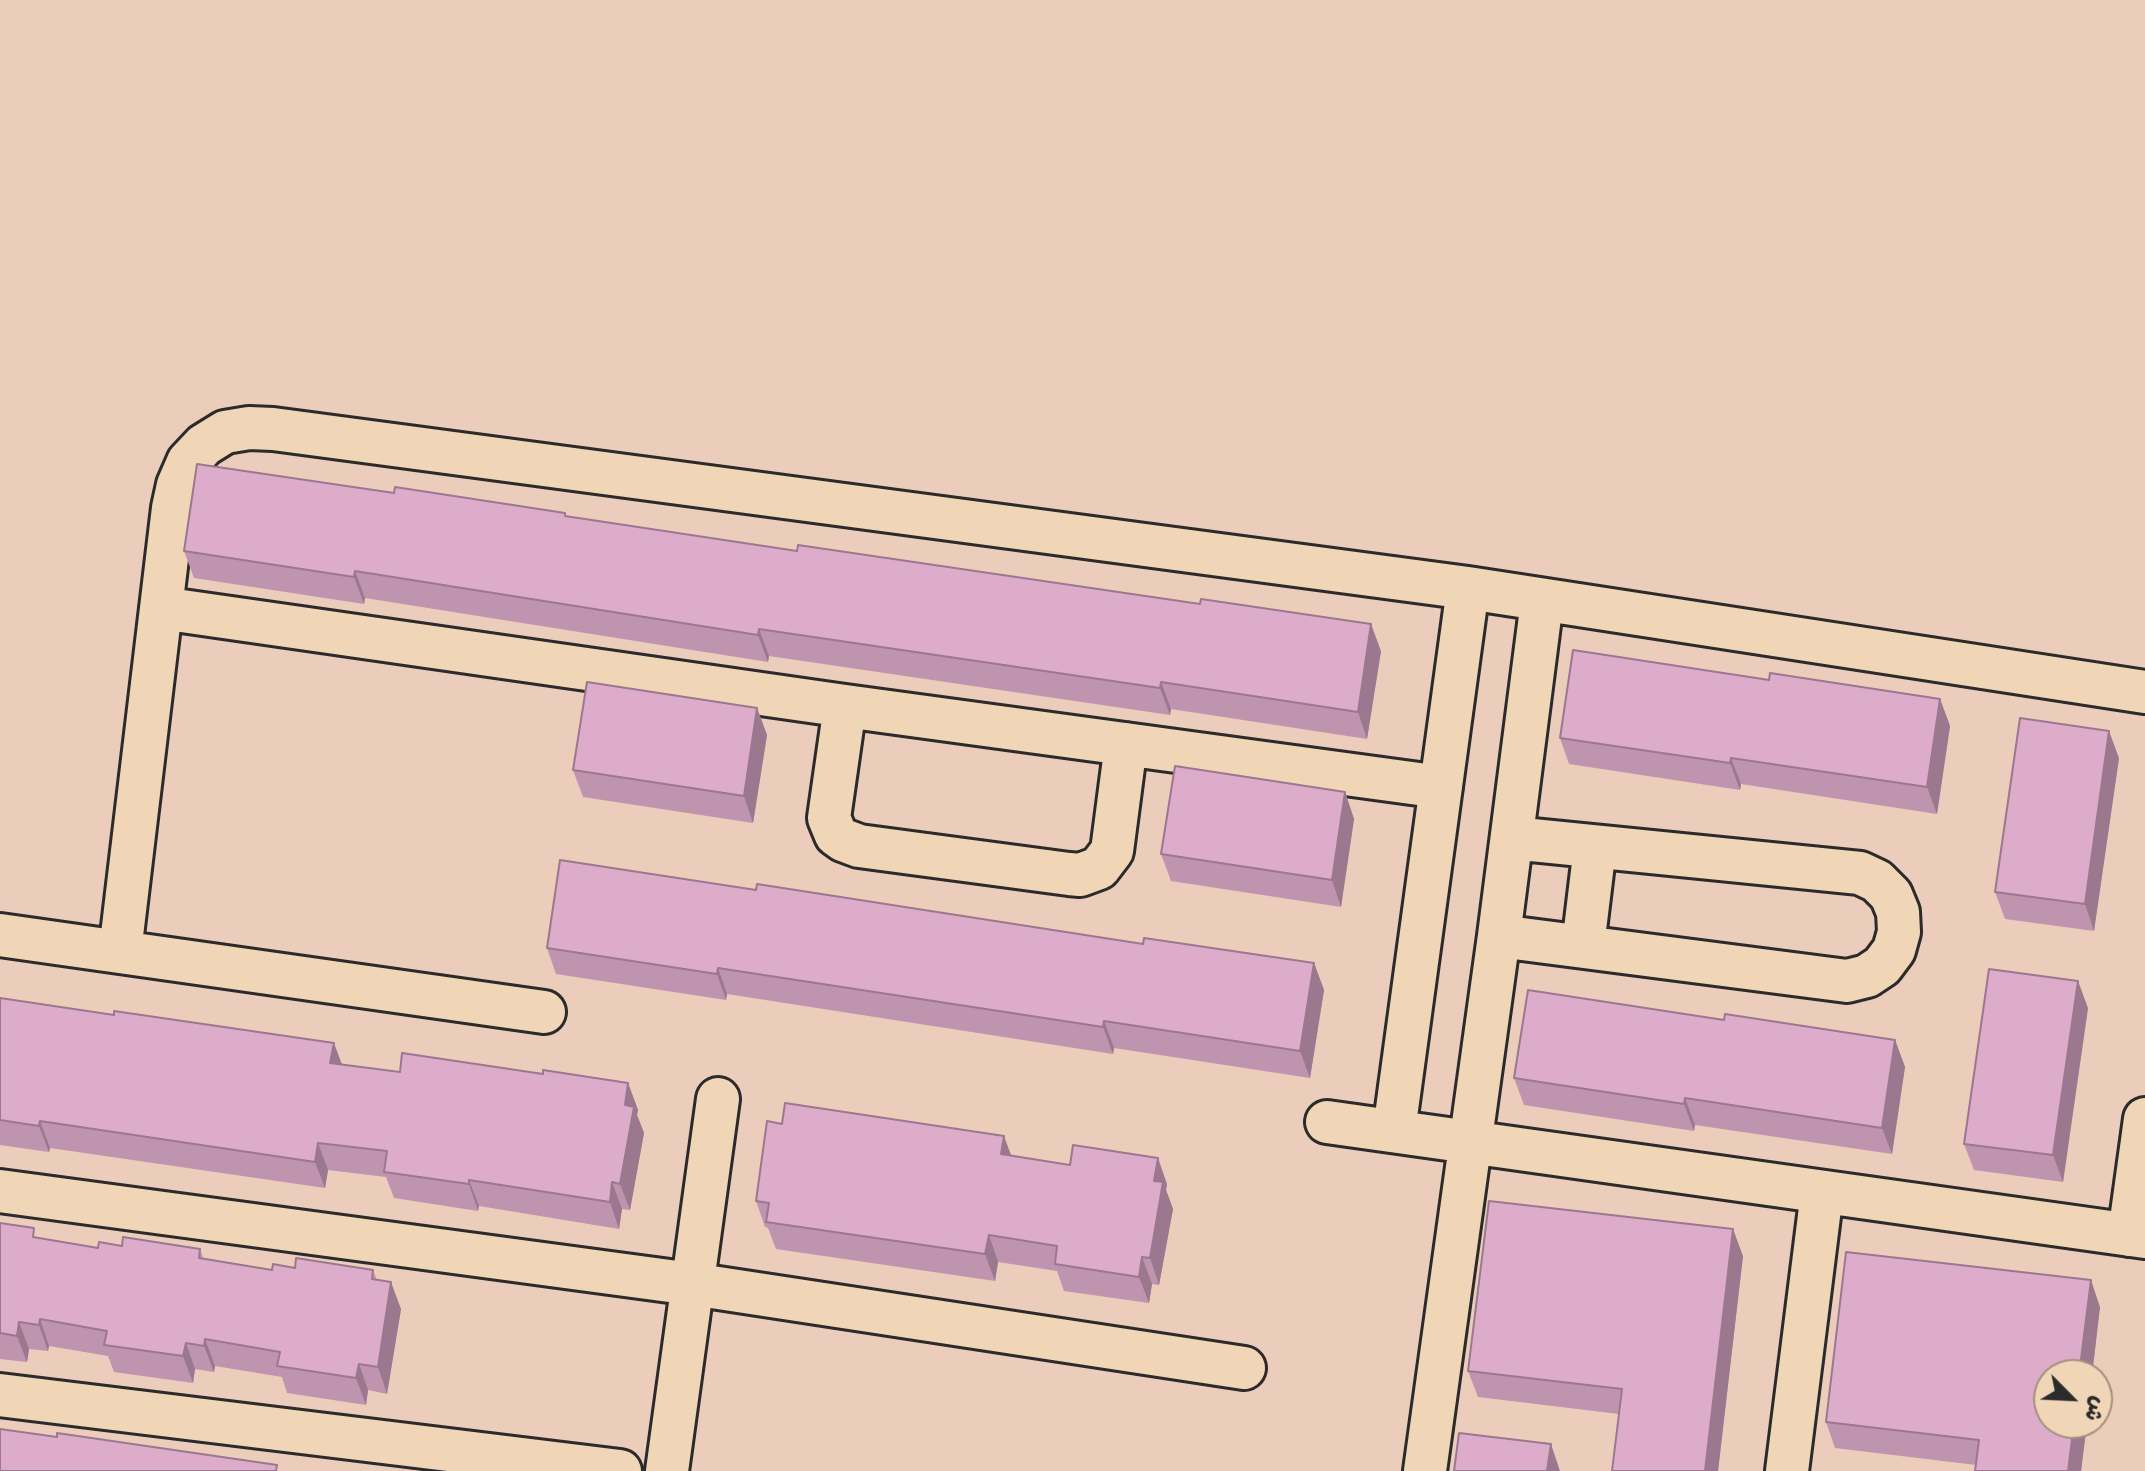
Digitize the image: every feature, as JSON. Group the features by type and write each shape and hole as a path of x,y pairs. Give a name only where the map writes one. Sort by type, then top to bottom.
{"street":[{"path":"120,952 178,485 188,462 204,445 225,432 249,428 1468,588 2145,692"},
{"path":"1394,1131 1468,588"},
{"path":"1425,1471 1542,601"},
{"path":"161,608 1441,787"},
{"path":"845,706 829,818 836,835 859,846 1080,875 1099,868 1112,851 1126,744"},
{"path":"1499,936 1847,981 1867,976 1882,966 1894,950 1899,932 1898,912 1891,895 1877,881 1860,873 1512,838"},
{"path":"1583,946 1595,847"},
{"path":"0,935 544,1012"},
{"path":"667,1471 718,1099"},
{"path":"1327,1122 2137,1236 2145,1119"},
{"path":"0,1191 692,1284 1244,1368"},
{"path":"1787,1471 1822,1192"},
{"path":"0,1395 346,1454 620,1471"}],"building":[{"path":"197,464 394,493 395,487 797,551 798,545 1200,604 1201,599 1371,624 1358,712 1161,682 1160,688 759,629 758,635 355,571 354,577 184,551"},
{"path":"1573,650 1769,680 1770,673 1940,699 1927,787 1731,758 1730,763 1560,738"},
{"path":"587,682 757,708 744,796 573,770"},
{"path":"2020,718 2109,731 2085,904 1995,892"},
{"path":"1175,766 1345,792 1332,880 1161,854"},
{"path":"560,860 756,890 757,884 1143,944 1144,938 1314,963 1300,1051 1104,1021 1103,1027 718,968 717,974 547,948"},
{"path":"1989,969 2078,981 2053,1155 1964,1144"},
{"path":"1528,990 1724,1020 1725,1014 1895,1040 1882,1128 1685,1098 1684,1104 1514,1078"},
{"path":"0,998 334,1043 330,1063 400,1072 402,1053 628,1083 625,1105 634,1107 620,1184 612,1182 610,1202 469,1180 469,1184 384,1172 387,1151 318,1143 315,1162 40,1121 39,1126 0,1120"},
{"path":"785,1103 1004,1136 1001,1154 1070,1165 1073,1145 1158,1158 1154,1181 1163,1182 1150,1258 1142,1257 1139,1277 1055,1264 1057,1246 989,1235 985,1254 766,1222 769,1203 756,1201 767,1121 782,1124"},
{"path":"1489,1201 1733,1229 1705,1471 1612,1471 1622,1389 1468,1371"},
{"path":"0,1223 34,1228 33,1237 98,1248 99,1242 122,1246 123,1237 200,1249 199,1258 272,1270 273,1264 295,1268 296,1258 373,1270 372,1279 391,1282 378,1367 359,1364 356,1378 277,1366 280,1352 205,1339 204,1346 186,1343 183,1356 104,1345 107,1331 40,1319 39,1325 19,1322 17,1336 0,1333"},
{"path":"1846,1252 2091,1280 2081,1359 2033,1359 2033,1439 2072,1439 2068,1471 1975,1471 1979,1440 1826,1422"},
{"path":"0,1429 57,1437 57,1433 277,1465 276,1471 0,1471"},
{"path":"1459,1433 1551,1444 1547,1471 1454,1471"}]}
